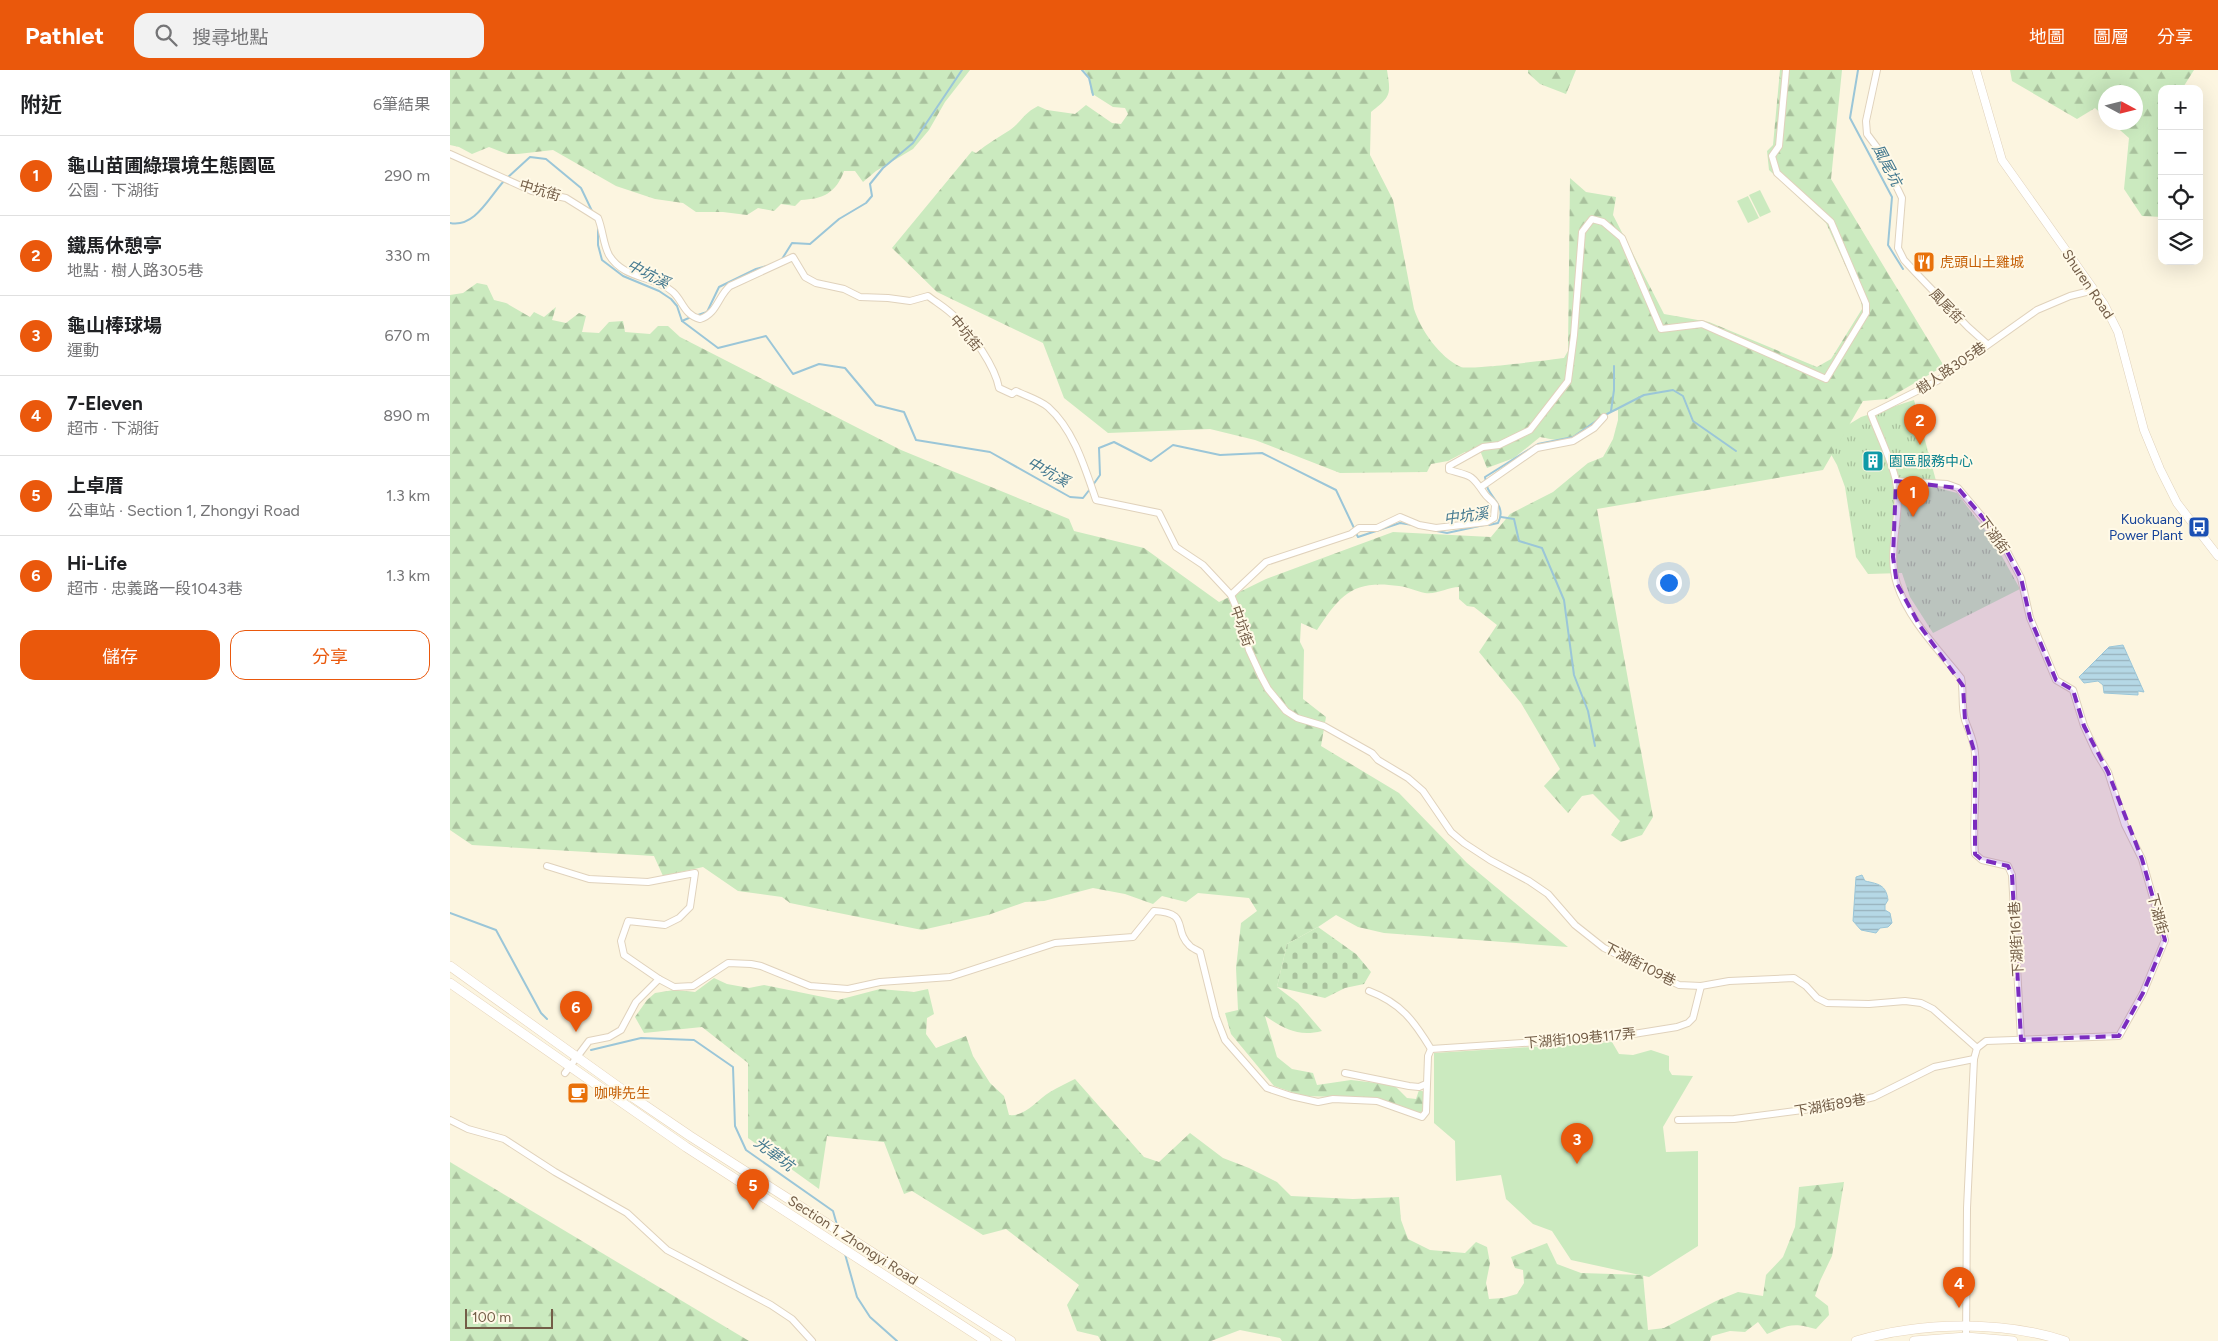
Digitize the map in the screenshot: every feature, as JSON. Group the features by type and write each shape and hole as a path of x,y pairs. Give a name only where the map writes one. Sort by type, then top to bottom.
{"main road":[{"name":"Section 1, Zhongyi Road","path":"450,966 674,1125 806,1207 823,1221 1010,1341"},
{"name":"Section 1, Zhongyi Road","path":"450,983 567,1070 796,1222 817,1233 986,1341"},
{"path":"796,1222 806,1207"},
{"path":"1856,1341 1921,1328 1967,1326 2043,1335 2065,1341"},
{"path":"1914,1341 1989,1338 2010,1341"}],"street":[{"path":"1231,595 1266,562 1352,534 1359,528 1377,528 1400,517 1419,525 1436,528 1487,522 1495,515 1495,505 1485,484 1478,482 1468,475 1449,470 1449,466 1483,447 1499,444 1530,430 1568,381 1574,335 1582,232 1592,219 1603,222 1622,238 1661,328 1702,324 1826,379 1866,313 1866,304 1831,222 1777,173 1772,156 1779,146 1786,70"},
{"name":"風尾街","path":"1876,70 1866,121 1867,134 1878,150 1902,198 1898,248 1904,260 1916,273 1987,344"},
{"name":"Shuren Road","path":"1976,70 2002,160 2094,290 2118,332 2144,430 2160,469 2178,503 2218,556"},
{"name":"中坑街","path":"450,154 532,191 566,198 595,217 606,249 615,263 628,272 664,286 674,293 693,316 700,319 710,314 722,292 730,286 793,257 805,277 816,283 844,289 860,297 910,301 928,296 956,317 997,377 999,388 1012,394 1016,391 1047,406 1061,423 1079,452 1096,500 1159,513 1176,547 1203,565 1231,595 1261,676 1268,689 1286,711 1297,718 1324,726 1372,753 1378,760"},
{"name":"樹人路305巷","path":"1896,481 1871,414 1937,380 2044,306 2070,296 2094,290"},
{"path":"1485,484 1537,448 1574,440 1594,428 1604,417"},
{"name":"下湖街161巷","path":"1896,481 1898,520 1893,557 1897,584 1905,602 1920,626 1961,678 1965,720 1973,736 1975,754 1975,854 1982,860 2008,866 2012,875 2021,1040"},
{"name":"下湖街","path":"1896,481 1947,484 1958,488 2000,538 2022,578 2030,618 2056,680 2073,690 2084,726 2108,772 2125,825 2142,859 2165,940 2143,992 2118,1036 1986,1041 1977,1048"},
{"name":"下湖街109巷","path":"1378,760 1408,778 1423,791 1451,832 1464,843 1548,894 1575,925 1604,948 1679,985 1701,986 1728,981 1794,978 1806,986 1817,998 1827,1003 1869,1004 1905,1001 1922,1003 1934,1009 1977,1048"},
{"path":"547,866 589,879 648,882 695,873 690,907 679,918 665,924 628,920 622,933 621,948 624,955 674,987 693,986 728,963 761,966 810,986 848,989 880,982 950,977 992,965 1055,943 1132,937 1154,912 1171,913 1178,918 1189,945 1200,952 1216,1017 1225,1040 1267,1088 1318,1102 1333,1099 1377,1101 1422,1117 1426,1112 1428,1056 1431,1049 1407,1015 1389,998 1369,991"},
{"path":"567,1070 589,1041 610,1037 621,1030 636,1002 659,979"},
{"name":"下湖街109巷117弄","path":"1431,1049 1615,1037 1677,1027 1688,1023 1693,1018 1701,986"},
{"path":"1966,1339 1967,1208 1974,1059 1977,1048"},
{"name":"下湖街89巷","path":"1678,1120 1734,1118 1841,1105 1874,1097 1934,1067 1974,1059"},
{"path":"1345,1074 1409,1086 1419,1087 1426,1084"},
{"path":"450,1120 468,1129 504,1139 555,1172 627,1213 667,1250 771,1305 792,1319 812,1341"}],"highlighted area":[{"path":"1896,481 1958,488 2000,538 2021,578 2030,618 2056,680 2073,690 2084,726 2108,772 2142,859 2165,940 2143,993 2119,1036 2021,1040 2012,875 2008,866 1982,860 1975,854 1975,754 1965,720 1963,686 1920,626 1897,584 1893,557"}],"green space":[{"path":"450,70 970,70 945,102 929,130 913,149 876,171 863,182 855,171 844,171 833,190 822,196 801,200 795,206 781,204 774,211 758,208 747,215 723,212 696,212 683,203 655,199 616,186 553,150 507,154 489,147 472,154 459,147 450,145"},
{"path":"1084,70 1387,70 1388,94 1371,112 1370,155 1393,200 1414,309 1421,326 1445,357 1461,367 1467,368 1564,358 1568,351 1570,178 1586,192 1616,197 1613,215 1664,314 1709,322 1817,367 1831,359 1862,309 1861,300 1826,223 1769,170 1767,151 1773,145 1780,70 1842,70 1831,179 1944,366 1887,399 1863,401 1823,470 1597,509 1653,817 1642,835 1621,842 1611,835 1620,821 1593,794 1582,796 1568,813 1544,786 1560,769 1521,703 1479,652 1497,625 1474,607 1467,606 1459,599 1459,587 1425,593 1406,587 1383,584 1370,585 1349,592 1333,607 1317,630 1301,623 1300,642 1304,650 1303,699 1326,717 1321,746 1399,793 1467,863 1568,947 1384,933 1358,927 1336,915 1287,944 1277,987 1298,1003 1322,1031 1306,1033 1292,1031 1265,1016 1277,1057 1292,1069 1313,1073 1317,1085 1351,1080 1394,1085 1407,1098 1416,1099 1419,1090 1425,1092 1424,1112 1413,1113 1377,1098 1303,1096 1274,1086 1231,1034 1225,1013 1238,1010 1236,968 1241,923 1257,911 1249,898 1198,893 1186,902 1162,896 1153,904 1125,894 1093,888 1044,901 1025,902 988,915 922,930 790,903 782,897 738,891 703,867 663,876 654,856 472,845 450,830 450,295 463,293 477,283 487,285 494,300 506,303 530,317 534,312 544,317 556,307 552,320 566,323 579,313 586,316 582,332 599,333 609,322 623,321 625,332 650,334 658,326 668,326 680,337 901,450 1069,519 1074,531 1144,548 1219,602 1266,579 1393,532 1491,537 1510,514 1553,492 1588,463 1603,457 1613,439 1618,420 1618,410 1604,416 1579,435 1561,440 1540,437 1514,458 1487,468 1481,453 1465,452 1448,461 1431,464 1427,472 1340,473 1255,440 1210,429 1108,433 1064,398 1043,343 937,292 892,248 972,151 976,153 1010,130 1038,106 1047,110 1075,114 1086,105 1112,123 1121,124 1128,114 1125,108 1113,107 1091,93 1089,77"},
{"path":"1528,70 1576,70 1566,94 1540,84 1528,73"},
{"path":"2010,70 2194,70 2185,85 2158,85 2158,217 2142,216 2124,189 2129,138 2120,130 2143,130 2143,85 2098,85 2098,111 2095,108 2077,119 2012,81"},
{"path":"1760,190 1771,212 1760,217 1749,195"},
{"path":"1748,196 1759,218 1748,223 1737,201"},
{"path":"1914,400 1938,488 1957,493 1994,542 2020,589 1933,633 1910,597 1902,573 1868,574 1856,557 1845,487 1837,465 1823,440 1861,417"},
{"path":"1925,445 1932,468 1925,468 1917,455"},
{"path":"1318,927 1356,954 1371,972 1364,984 1345,988 1325,998 1277,987 1287,944"},
{"path":"714,978 727,984 749,988 764,985 838,1000 880,989 914,992 928,989 934,1014 927,1018 926,1034 936,1048 966,1036 973,1056 990,1083 1004,1096 1009,1115 1026,1111 1050,1092 1075,1079 1144,1157 1159,1162 1190,1133 1223,1158 1277,1182 1291,1196 1353,1199 1399,1197 1401,1220 1408,1239 1430,1250 1465,1253 1476,1242 1487,1247 1490,1263 1486,1283 1489,1299 1517,1294 1524,1283 1523,1270 1515,1268 1511,1257 1547,1243 1557,1264 1581,1273 1643,1275 1648,1330 1664,1328 1716,1301 1738,1292 1763,1296 1766,1275 1783,1257 1795,1227 1799,1187 1844,1182 1832,1256 1815,1296 1828,1306 1829,1315 1816,1329 1796,1325 1780,1328 1767,1334 1758,1322 1745,1332 1730,1331 1712,1336 1710,1341 1282,1341 1280,1338 1240,1330 1211,1341 1101,1341 1098,1336 1077,1331 1067,1305 1079,1285 1006,1229 983,1235 912,1191 904,1194 884,1142 827,1136 819,1189 748,1138 748,1063 702,1027 644,1033 635,1017 647,1000 655,993 674,990 695,992"},
{"path":"1612,1042 1619,1054 1633,1055 1651,1050 1669,1056 1669,1070 1672,1075 1693,1076 1663,1127 1666,1152 1698,1151 1698,1246 1649,1277 1571,1260 1552,1231 1533,1224 1506,1199 1501,1175 1456,1181 1455,1141 1434,1123 1434,1053"},
{"path":"450,1162 749,1341 450,1341"}],"water":[{"path":"2123,645 2144,692 2138,691 2138,695 2104,693 2103,685 2098,681 2084,683 2079,677 2109,647"},
{"path":"1862,875 1865,881 1884,888 1887,895 1888,900 1885,910 1890,913 1892,923 1888,927 1880,928 1876,933 1861,930 1853,921 1856,877"}],"waterway":[{"path":"782,259 792,243 810,244 839,219 866,203 872,196 870,184 883,168 913,143 962,70"},
{"path":"1082,70 1089,78 1093,95"},
{"name":"風尾坑","path":"1858,70 1850,118 1892,197 1888,245 1903,269"},
{"name":"中坑溪","path":"507,178 530,157 546,159 581,188 592,211"},
{"name":"中坑溪","path":"450,223 467,221 474,216 504,181"},
{"name":"中坑溪","path":"598,225 598,245 602,260 623,276 659,291 671,299 677,306 682,321 718,348 766,336 793,374 819,364 845,368 876,405 904,412 916,440 990,452 1070,497 1083,498 1090,489"},
{"path":"695,316 707,312 719,287 756,269 767,266"},
{"path":"682,321 691,317"},
{"path":"1611,411 1614,390 1614,366"},
{"name":"中坑溪","path":"1605,415 1644,395 1673,390 1683,396 1693,421 1736,451"},
{"name":"中坑溪","path":"1489,525 1498,523 1501,513 1487,487 1485,477 1538,444 1573,437 1599,419"},
{"name":"中坑溪","path":"1093,485 1100,475 1099,448 1114,442 1151,461 1173,445 1220,455 1262,453 1336,490 1354,528"},
{"path":"1501,517 1514,519 1519,541 1542,548 1564,600 1574,675 1588,711 1595,746"},
{"name":"中坑溪","path":"1356,533 1358,537 1400,523 1413,525"},
{"name":"中坑溪","path":"1437,531 1447,533 1484,525"},
{"name":"光華坑","path":"450,913 496,930 541,1013 547,1019"},
{"name":"光華坑","path":"591,1050 641,1038 694,1040 733,1067 735,1126 746,1150 833,1211 837,1225"},
{"name":"光華坑","path":"845,1254 857,1297 870,1317 897,1341"}],"place":[{"name":"虎頭山土雞城","path":"1924,262"},
{"name":"鐵馬休憩亭","path":"1920,445"},
{"name":"園區服務中心","path":"1873,461"},
{"name":"龜山苗圃綠環境生態園區","path":"1913,517"},
{"name":"Kuokuang Power Plant","path":"2199,527"},
{"name":"Hi-Life","path":"576,1032"},
{"name":"咖啡先生","path":"578,1093"},
{"name":"龜山棒球場","path":"1577,1164"},
{"name":"上卓厝","path":"753,1210"},
{"name":"7-Eleven","path":"1959,1308"}]}
